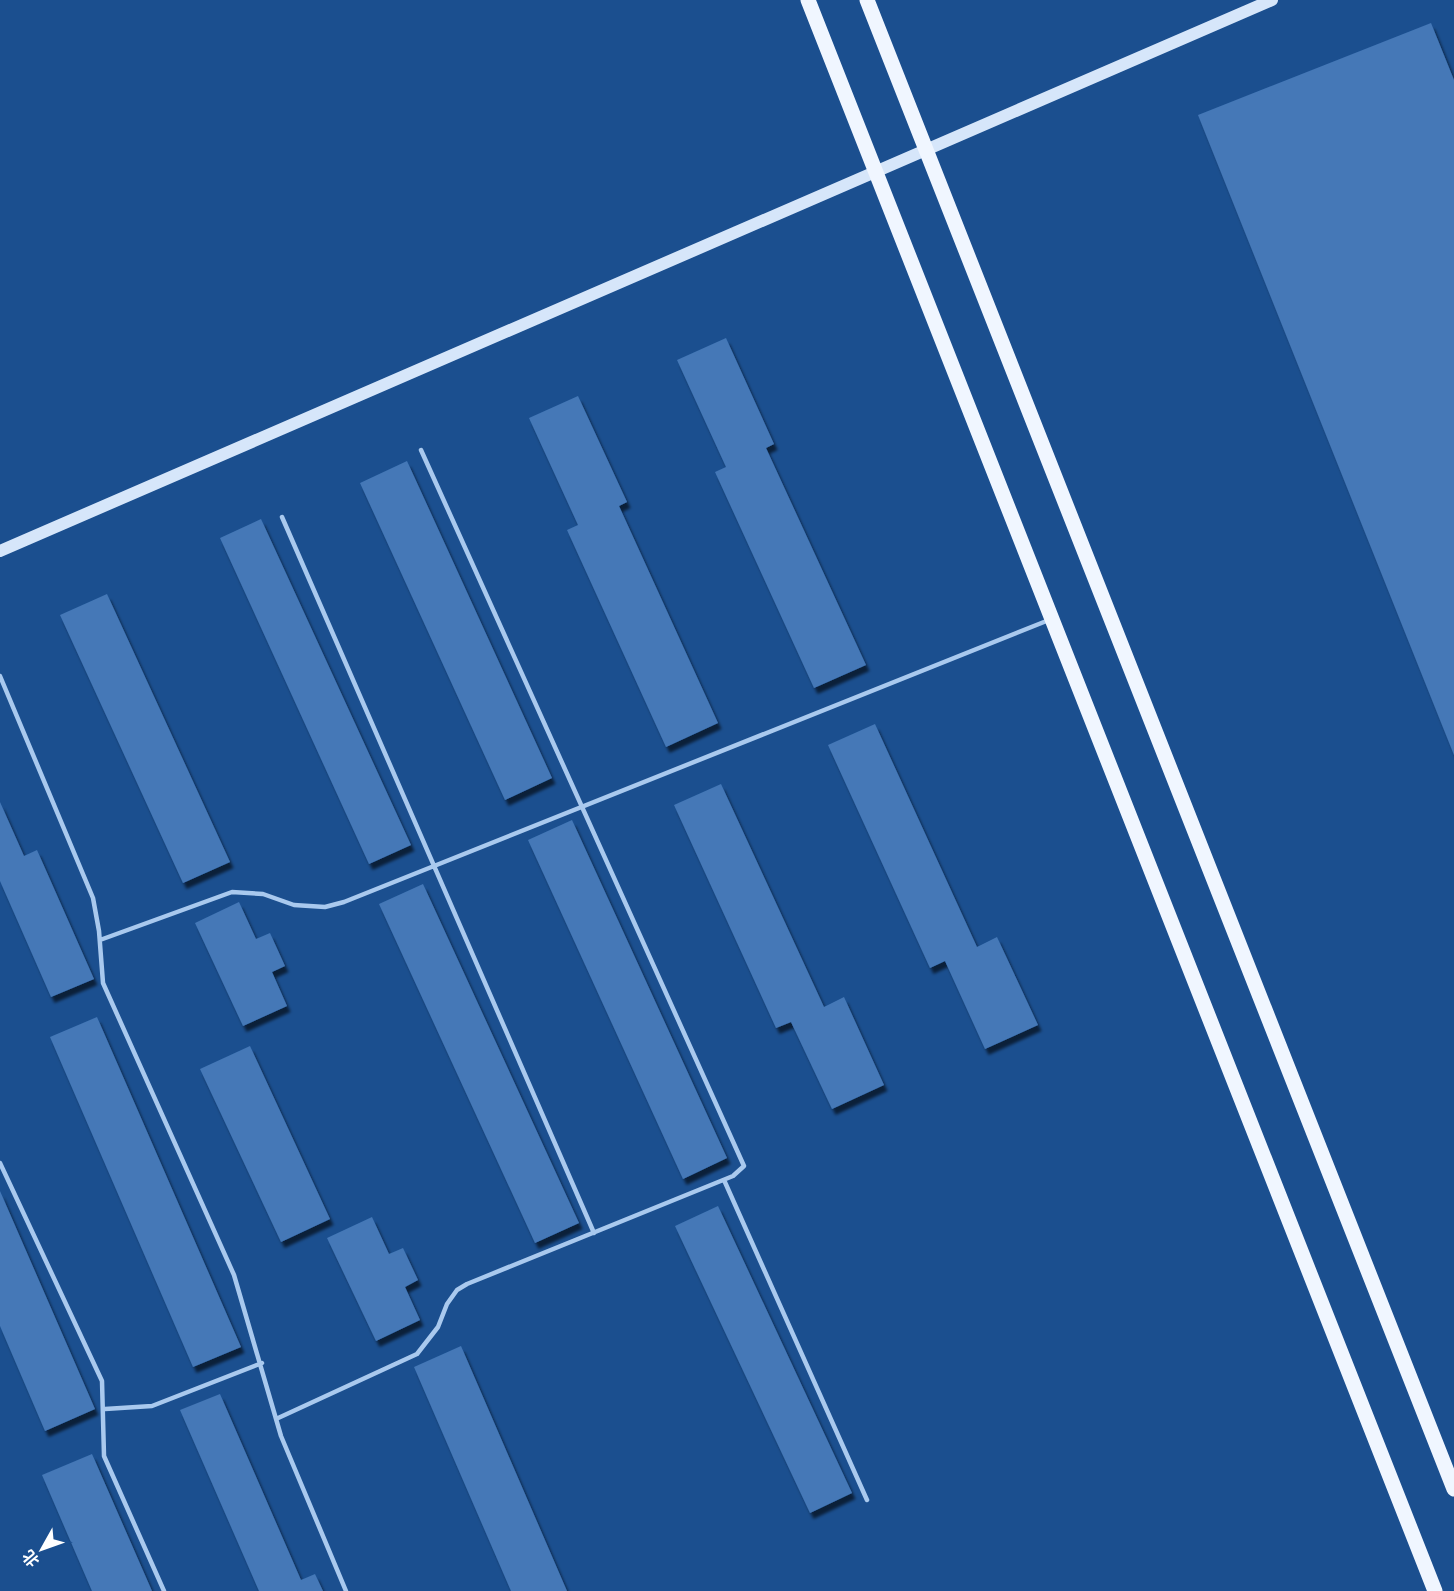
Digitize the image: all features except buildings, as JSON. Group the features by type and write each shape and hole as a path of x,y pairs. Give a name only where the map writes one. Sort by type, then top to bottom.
{"main road":[{"path":"808,0 1435,1591"},
{"path":"867,0 1454,1490"}],"street":[{"path":"0,551 875,170 1272,0"}],"lane":[{"path":"276,1419 417,1354 438,1327 447,1304 457,1290 467,1284 733,1176 744,1166 421,450"},
{"path":"282,517 594,1233"},
{"path":"100,940 232,892 263,894 294,905 325,907 344,902 1053,619"},
{"path":"0,676 93,898 100,940 102,983 234,1275 262,1363 281,1436 346,1591"},
{"path":"0,1163 102,1381 105,1409 102,1432 104,1456 164,1591"},
{"path":"723,1180 867,1500"},
{"path":"105,1409 152,1406 262,1363"}]}
